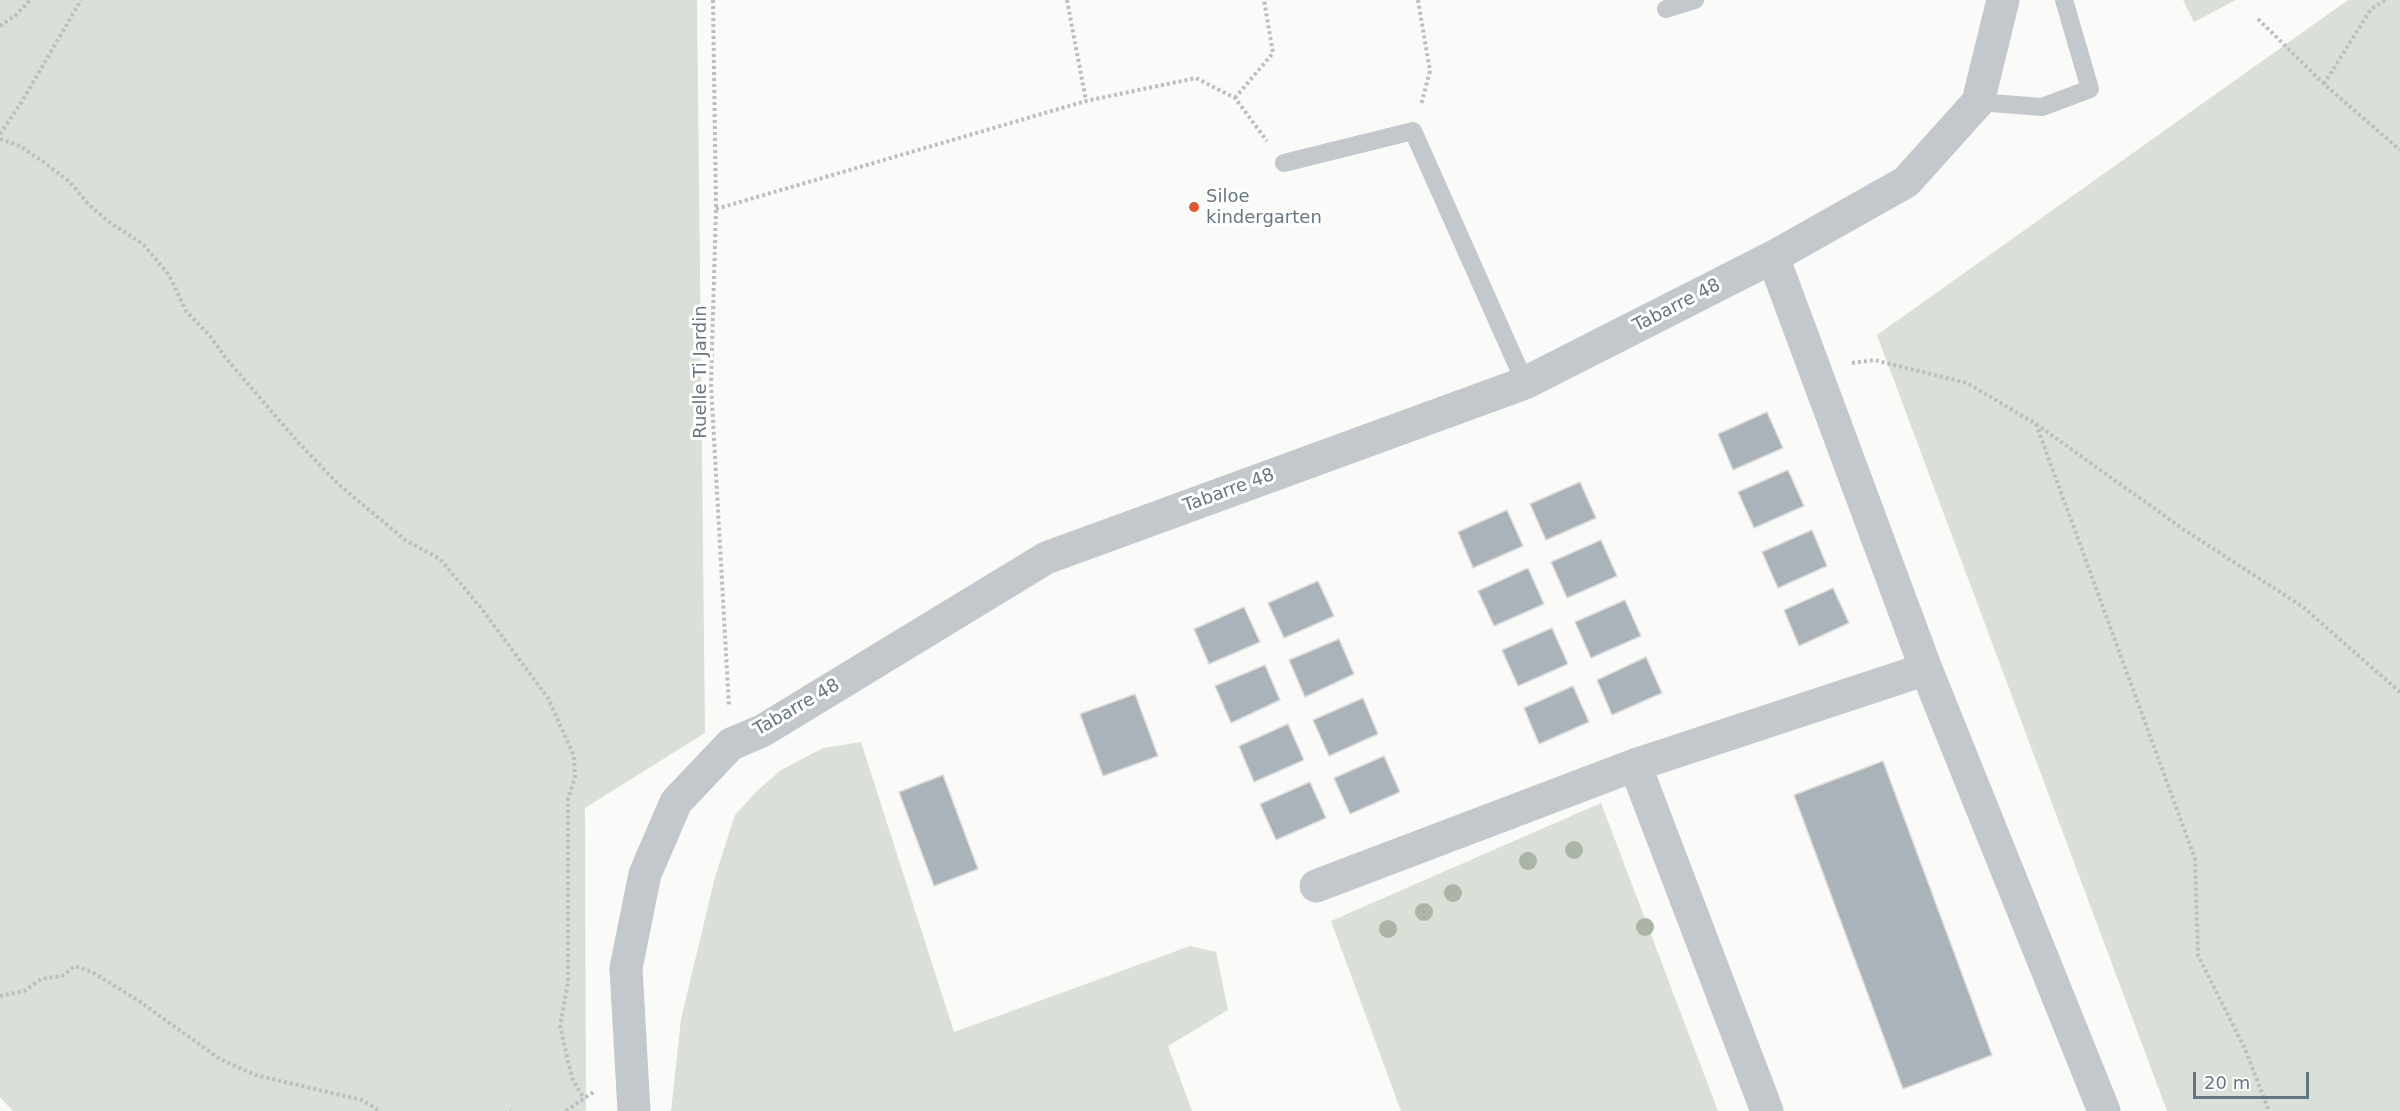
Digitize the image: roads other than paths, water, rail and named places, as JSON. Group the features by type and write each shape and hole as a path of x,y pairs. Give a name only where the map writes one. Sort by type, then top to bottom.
{"street":[{"name":"Tabarre 48","path":"634,1111 626,968 645,874 676,802 731,744 762,730 1046,558 1525,383 1773,256 1906,182 1978,102 2003,0"},
{"path":"1773,256 1926,669 2104,1111"},
{"path":"1316,886 1635,765 1926,669"},
{"path":"1635,765 1767,1111"}],"lane":[{"path":"1666,9 1695,0"},
{"path":"1978,102 2042,106 2090,89 2064,0"},
{"path":"1284,164 1413,131 1525,383"}],"place":[{"name":"Siloe kindergarten","path":"1194,207"}]}
